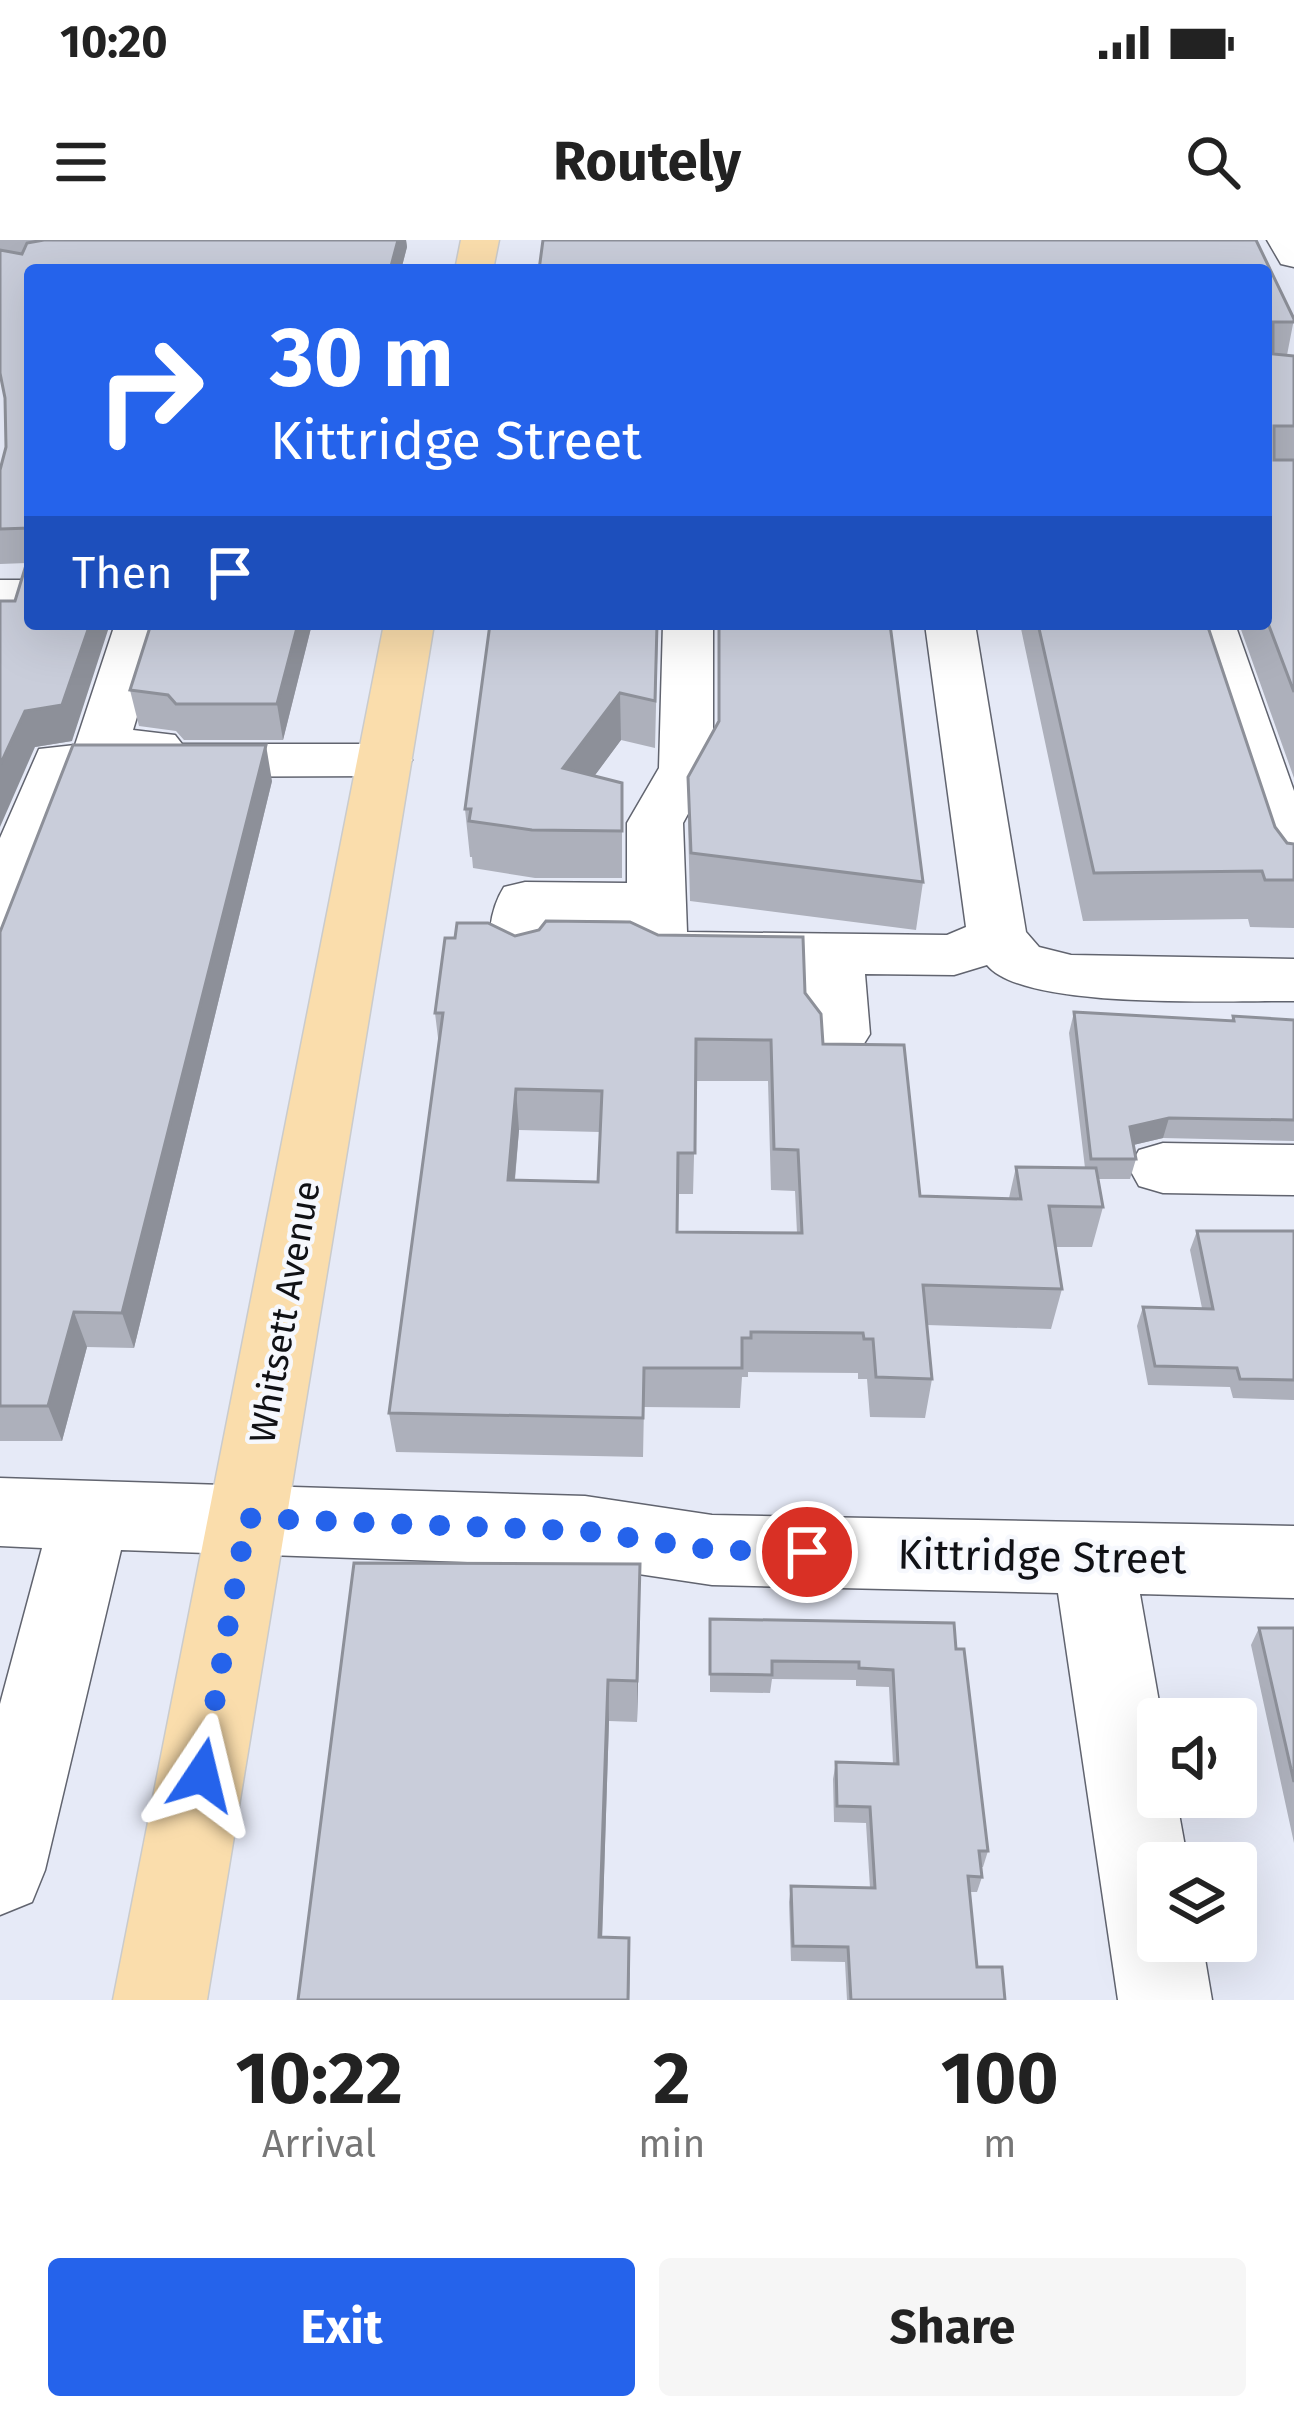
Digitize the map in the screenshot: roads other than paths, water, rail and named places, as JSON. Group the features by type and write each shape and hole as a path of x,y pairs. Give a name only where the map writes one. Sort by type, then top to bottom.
{"main road":[{"name":"Whitsett Avenue","path":"160,2000 408,630"}],"street":[{"path":"1286,240 1294,256"},
{"path":"138,630 101,746 385,756"},
{"path":"688,630 686,768 655,823 658,952 954,955 1007,950 1071,976 1294,980"},
{"path":"951,630 1007,950"},
{"path":"1212,630 1294,873"},
{"path":"0,913 58,761 385,756"},
{"path":"519,952 525,901 657,902"},
{"path":"833,954 838,1034"},
{"path":"1163,1168 1294,1170"},
{"name":"Kittridge Street","path":"0,1512 585,1531 712,1550 1294,1562"},
{"path":"0,1870 91,1514"},
{"path":"1093,1558 1166,2000"}]}
